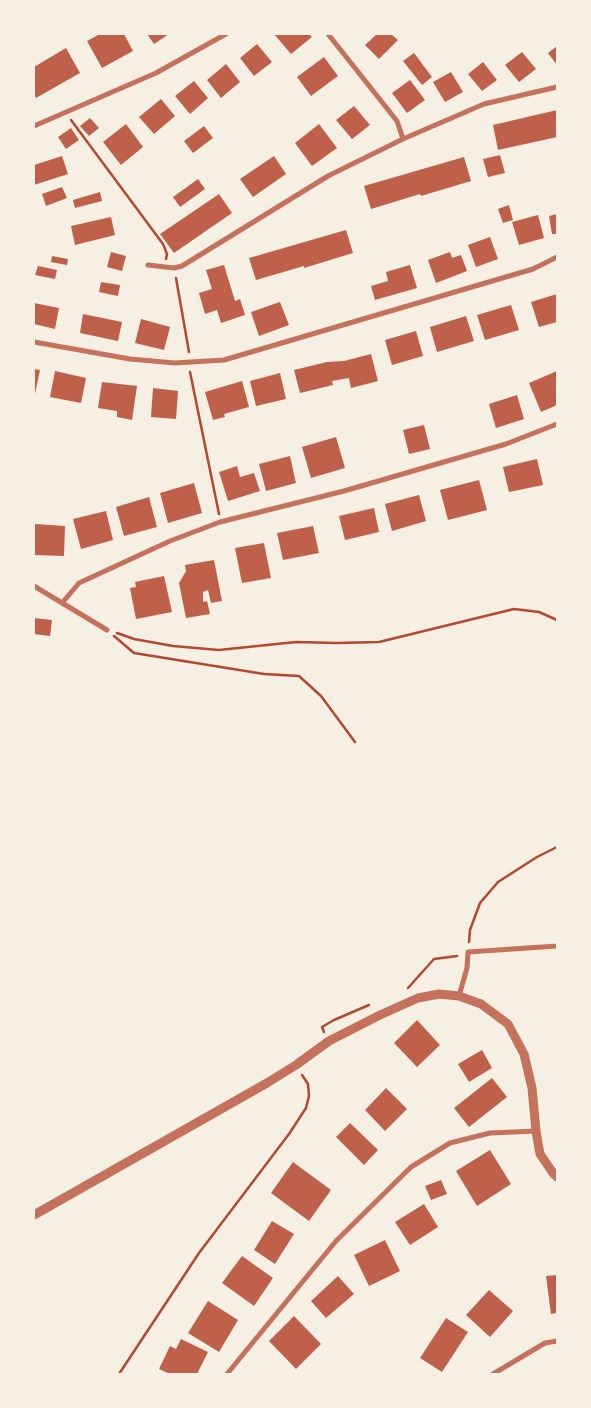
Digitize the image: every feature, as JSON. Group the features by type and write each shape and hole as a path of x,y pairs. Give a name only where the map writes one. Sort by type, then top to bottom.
{"street":[{"path":"34,126 156,73 226,34"},
{"path":"328,34 397,121 404,139"},
{"path":"148,265 174,268 182,266 328,176 404,139 484,104 557,87"},
{"path":"34,342 130,359 188,363 224,360 533,269 557,257"},
{"path":"62,603 79,583 170,541 220,522 344,491 506,444 557,424"},
{"path":"34,586 107,630"},
{"path":"459,996 468,952 557,946"},
{"path":"34,1215 267,1083 329,1041 380,1014 418,998 439,994 459,996 481,1004 508,1024 524,1054 532,1088 540,1154 557,1177"},
{"path":"227,1374 336,1241 412,1167 450,1143 490,1133 536,1131"},
{"path":"493,1374 545,1343 557,1341"}],"path":[{"path":"69,112 70,118 163,244 166,254"},
{"path":"176,278 189,354"},
{"path":"188,363 220,522"},
{"path":"107,630 173,646 219,650 296,642 379,642 514,609 539,612 557,620"},
{"path":"107,630 134,653 264,674 299,676 321,696 355,742"},
{"path":"468,952 470,930 480,903 498,882 537,857 557,847"},
{"path":"119,1374 199,1253 289,1134 306,1108 309,1096 308,1084 301,1074"}],"building":[{"path":"100,34 124,34 133,51 102,68 87,41"},
{"path":"147,34 169,34 154,44"},
{"path":"274,34 309,34 312,37 291,54"},
{"path":"377,34 391,34 398,40 379,59 365,45"},
{"path":"257,44 272,62 254,76 240,58"},
{"path":"557,46 557,65 548,53"},
{"path":"66,48 80,73 36,98 34,94 34,67"},
{"path":"522,52 536,69 519,82 505,65"},
{"path":"414,53 432,77 422,85 403,61"},
{"path":"324,57 338,76 311,96 297,77"},
{"path":"483,62 497,80 482,91 468,74"},
{"path":"226,64 240,82 221,98 207,80"},
{"path":"451,72 463,92 445,102 433,82"},
{"path":"410,80 425,100 407,113 392,93"},
{"path":"194,81 208,98 190,114 175,96"},
{"path":"161,99 175,116 154,134 139,117"},
{"path":"354,106 370,125 352,139 336,120"},
{"path":"557,110 557,137 498,150 493,125"},
{"path":"90,118 99,128 89,136 80,126"},
{"path":"126,124 143,147 121,165 103,142"},
{"path":"319,124 337,148 312,166 295,143"},
{"path":"204,126 213,138 193,153 184,141"},
{"path":"71,128 79,140 66,149 58,137"},
{"path":"500,155 505,173 488,177 483,159"},
{"path":"62,156 68,174 34,185 34,165"},
{"path":"274,156 286,174 253,197 240,179"},
{"path":"464,157 471,181 371,209 364,186"},
{"path":"198,179 205,189 180,207 173,197"},
{"path":"62,187 67,198 46,206 42,194"},
{"path":"100,192 102,201 75,208 73,200"},
{"path":"219,194 232,213 174,253 160,234"},
{"path":"509,205 513,220 503,223 498,209"},
{"path":"557,214 557,234 552,234 549,216"},
{"path":"538,215 544,238 519,245 512,222"},
{"path":"111,217 115,235 75,245 71,226"},
{"path":"346,230 353,253 256,280 249,258"},
{"path":"490,237 498,259 476,267 468,245"},
{"path":"111,252 126,256 122,271 107,267"},
{"path":"450,252 452,258 461,255 467,271 436,283 428,260"},
{"path":"52,256 68,259 67,265 51,262"},
{"path":"224,265 235,301 240,299 245,315 221,323 217,310 205,314 199,293 212,289 206,270"},
{"path":"410,265 417,288 375,300 371,286 388,281 386,272"},
{"path":"38,266 57,270 55,279 35,275"},
{"path":"101,282 120,285 118,296 99,292"},
{"path":"557,294 557,322 539,327 531,302"},
{"path":"280,302 289,325 259,336 251,312"},
{"path":"34,303 59,308 55,329 34,324"},
{"path":"511,305 519,330 485,340 477,315"},
{"path":"83,314 122,322 118,341 80,333"},
{"path":"466,316 474,341 437,352 430,327"},
{"path":"141,319 170,327 164,350 135,343"},
{"path":"416,331 423,356 392,365 385,340"},
{"path":"371,354 378,381 351,388 349,378 332,381 333,385 300,393 294,370"},
{"path":"34,369 40,370 35,394 34,394"},
{"path":"55,371 86,378 81,403 50,397"},
{"path":"557,371 557,405 541,412 529,383"},
{"path":"280,373 286,399 256,406 250,381"},
{"path":"242,381 249,407 224,414 225,417 213,420 205,392"},
{"path":"102,382 137,386 132,420 117,417 117,411 98,408"},
{"path":"153,388 178,391 176,419 151,417"},
{"path":"517,395 524,419 496,428 489,404"},
{"path":"424,425 430,449 409,454 403,430"},
{"path":"336,437 345,468 311,478 302,447"},
{"path":"290,456 296,483 266,491 259,464"},
{"path":"537,459 543,485 509,492 503,467"},
{"path":"237,466 240,477 254,473 260,491 228,501 219,472"},
{"path":"479,480 487,510 448,520 440,490"},
{"path":"194,483 202,513 168,523 160,493"},
{"path":"419,495 426,521 392,531 385,504"},
{"path":"149,497 157,527 124,536 116,507"},
{"path":"374,508 379,532 345,540 339,516"},
{"path":"106,511 113,540 81,549 73,519"},
{"path":"35,524 65,526 64,556 34,555"},
{"path":"313,526 319,553 283,560 277,533"},
{"path":"264,543 271,578 242,583 235,548"},
{"path":"214,560 222,601 211,603 208,590 203,592 203,602 207,601 210,614 186,618 179,583 186,571 185,565"},
{"path":"164,576 172,612 136,619 130,588 136,587 135,582"},
{"path":"34,618 52,620 50,636 34,634"},
{"path":"417,1020 440,1045 417,1067 394,1043"},
{"path":"482,1050 492,1068 469,1082 458,1064"},
{"path":"492,1078 507,1097 469,1127 454,1108"},
{"path":"386,1088 407,1109 385,1131 365,1110"},
{"path":"350,1123 378,1150 364,1165 336,1137"},
{"path":"490,1150 511,1184 477,1206 456,1171"},
{"path":"293,1162 331,1190 309,1221 271,1193"},
{"path":"441,1180 447,1194 431,1200 425,1186"},
{"path":"424,1204 438,1227 410,1245 395,1222"},
{"path":"272,1221 294,1234 275,1264 254,1250"},
{"path":"385,1240 400,1271 369,1286 354,1255"},
{"path":"242,1256 273,1278 254,1306 222,1283"},
{"path":"557,1275 557,1313 551,1314 546,1276"},
{"path":"338,1276 354,1294 326,1318 311,1301"},
{"path":"489,1290 513,1311 490,1337 466,1315"},
{"path":"208,1301 238,1320 219,1352 188,1333"},
{"path":"294,1316 321,1344 296,1369 269,1341"},
{"path":"446,1318 468,1332 442,1372 420,1358"},
{"path":"181,1339 208,1352 197,1374 170,1374 159,1369 170,1346 176,1349"}]}
